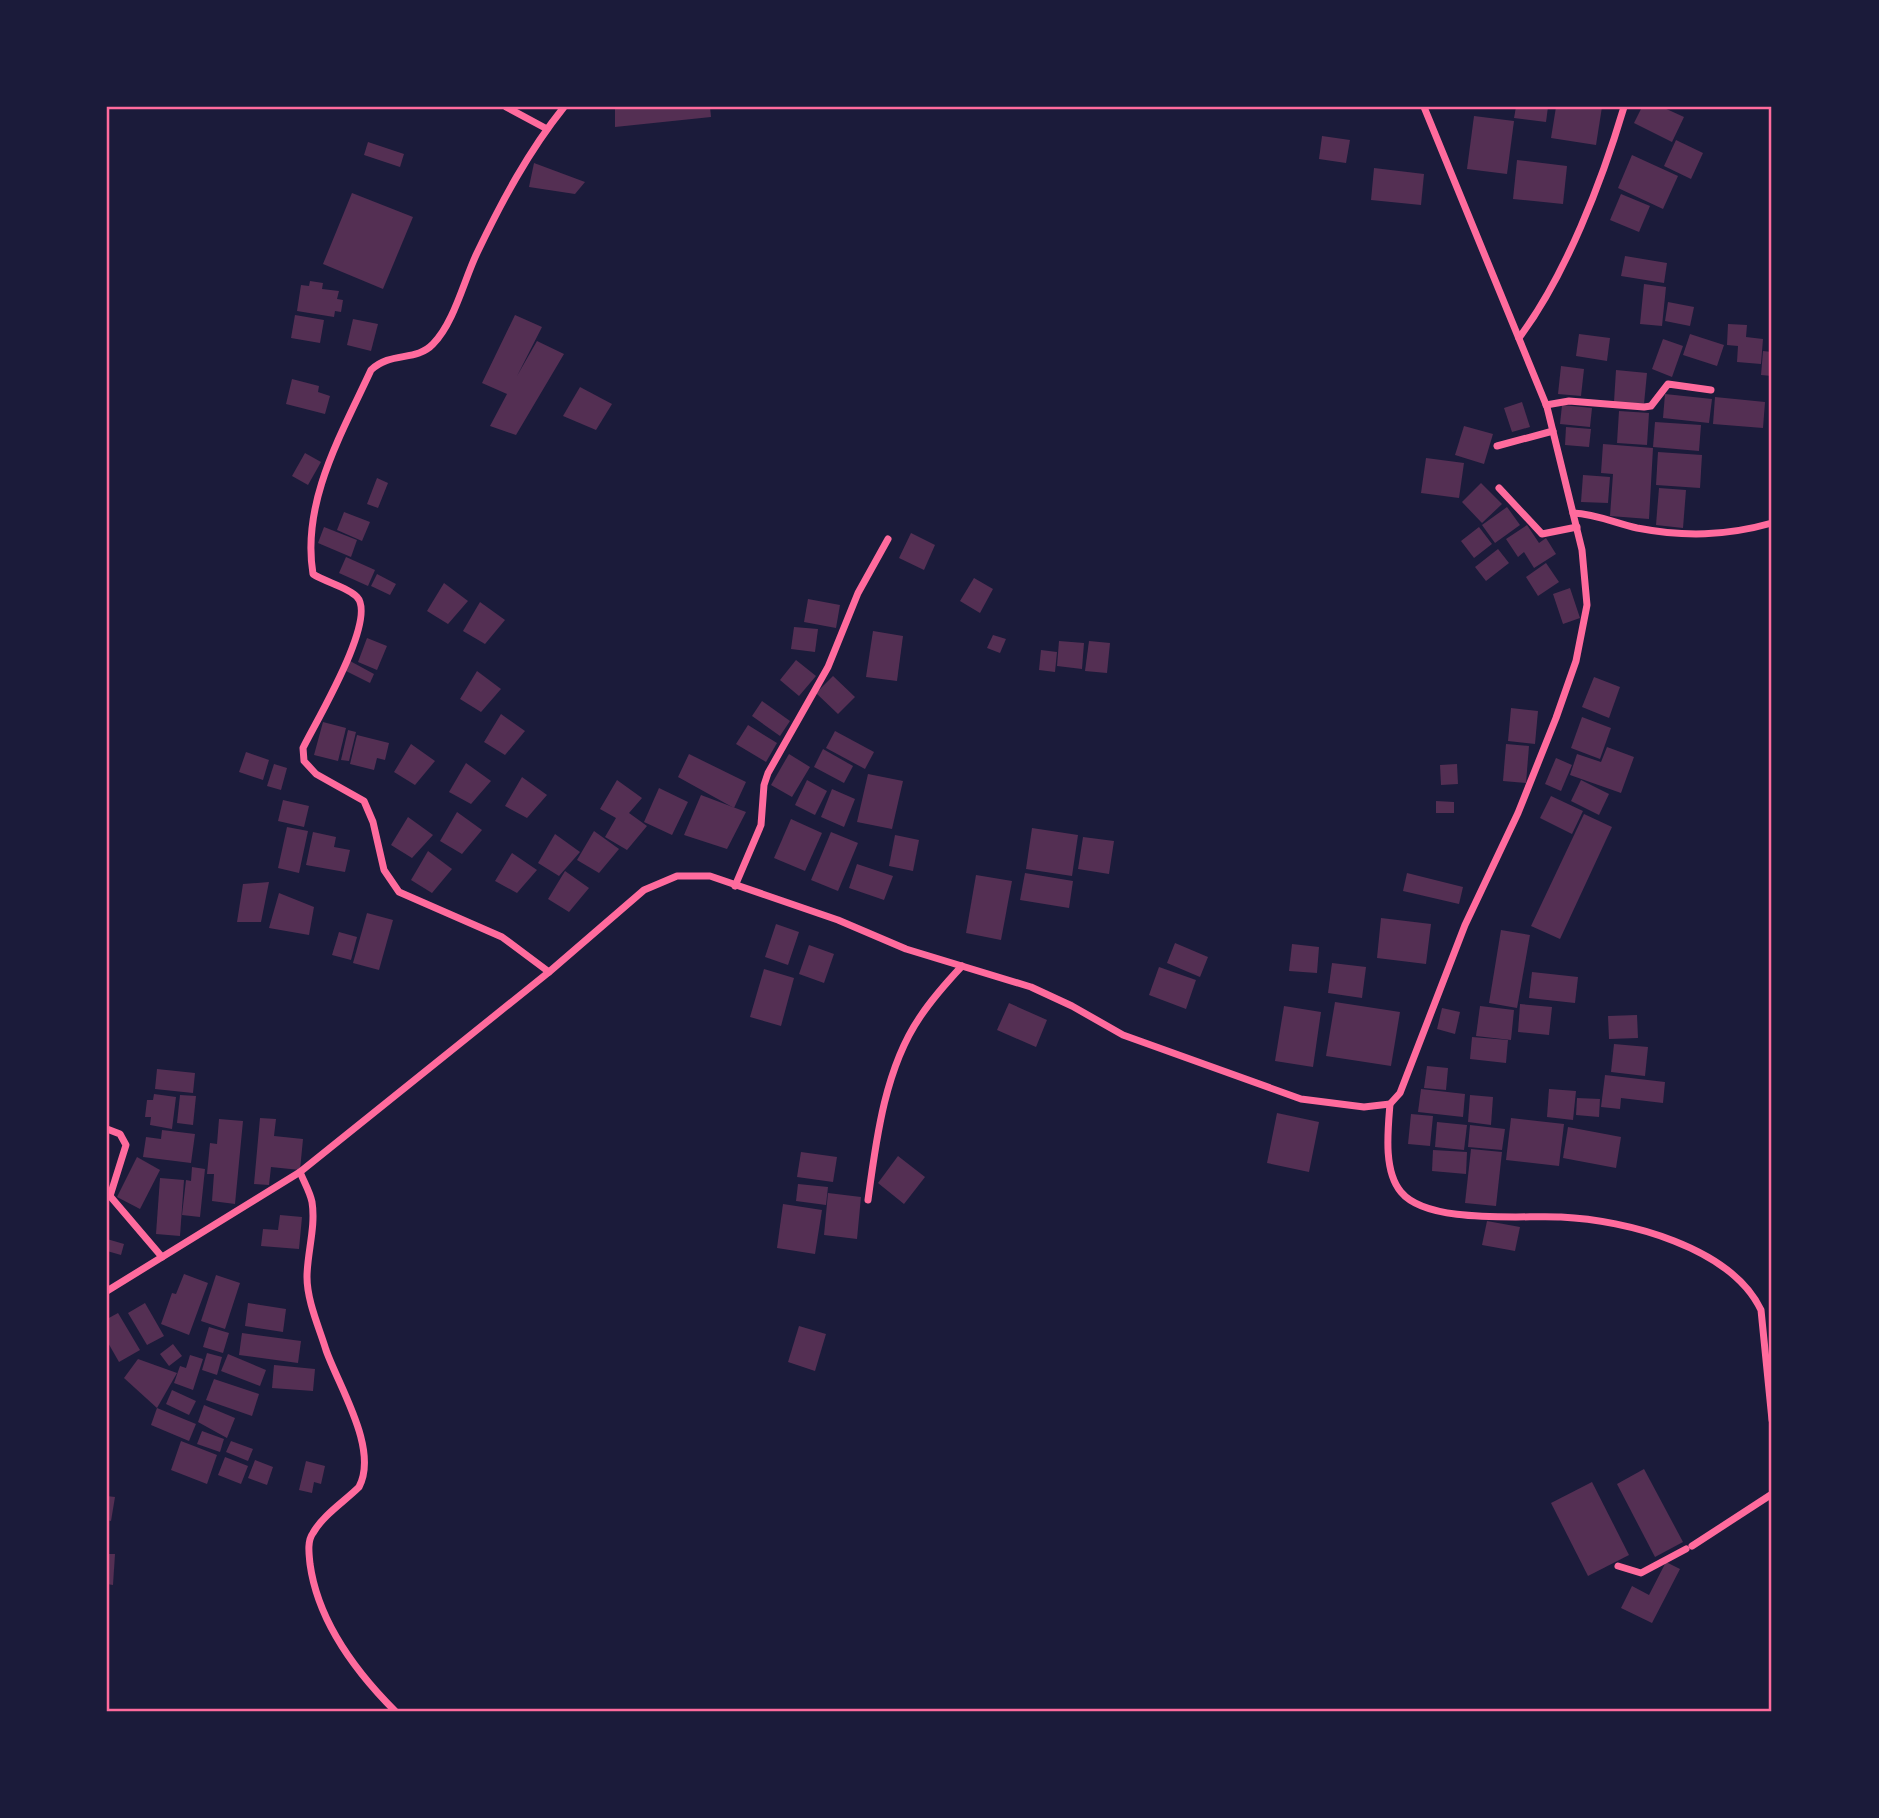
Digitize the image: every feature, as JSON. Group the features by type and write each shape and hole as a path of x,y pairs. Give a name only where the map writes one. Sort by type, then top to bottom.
{"street":[{"path":"506,107 547,129"},
{"path":"549,972 502,937 399,892 384,870 373,822 364,801 316,774 303,761 303,747 359,635 362,608 357,597 313,574 313,529 324,473 371,370 382,360 413,355 433,345 452,313 476,255 519,168 564,107"},
{"path":"1424,107 1546,405 1577,527 1587,605 1576,661 1518,813 1465,925 1400,1093 1390,1104 1388,1141 1395,1181 1402,1194 1425,1205 1465,1217 1553,1216 1599,1221 1686,1245 1731,1273 1755,1296 1762,1310 1772,1420"},
{"path":"1519,338 1532,320 1582,222 1615,144 1624,107"},
{"path":"1546,405 1569,401 1644,407 1651,406 1668,384 1711,390"},
{"path":"1497,446 1553,431"},
{"path":"1499,488 1542,534 1577,527"},
{"path":"1573,513 1598,515 1637,527 1691,535 1719,535 1772,523"},
{"path":"735,886 761,825 764,785 768,773 828,667 858,593 888,539"},
{"path":"107,1291 300,1172 549,972 653,884 691,874 710,876 838,920 906,949 1031,987 1072,1006 1123,1035 1301,1099 1364,1107 1390,1104"},
{"path":"868,1199 874,1153 893,1077 905,1044 919,1017 962,966"},
{"path":"107,1129 120,1134 126,1145 110,1196 162,1257"},
{"path":"300,1172 312,1202 307,1280 311,1302 353,1418 365,1460 364,1479 359,1487 311,1534 309,1545 313,1583 332,1630 358,1669 395,1711"},
{"path":"1618,1566 1641,1573 1689,1548 1772,1494"}],"building":[{"path":"615,107 710,107 711,117 615,127"},
{"path":"1516,107 1548,107 1546,122 1514,118"},
{"path":"1556,107 1602,107 1596,145 1551,138"},
{"path":"1642,107 1662,107 1684,117 1672,142 1634,123"},
{"path":"1474,116 1514,121 1507,174 1467,169"},
{"path":"1322,136 1350,140 1346,163 1319,159"},
{"path":"1676,140 1703,153 1691,179 1664,166"},
{"path":"368,142 404,154 400,167 364,155"},
{"path":"1632,155 1678,176 1663,209 1618,188"},
{"path":"1517,160 1567,166 1563,204 1513,199"},
{"path":"534,163 585,182 575,194 529,187"},
{"path":"1374,168 1424,174 1421,205 1371,200"},
{"path":"352,193 413,217 383,289 323,264"},
{"path":"1621,194 1650,206 1639,232 1610,220"},
{"path":"1625,256 1667,263 1664,283 1621,276"},
{"path":"310,281 323,283 322,289 339,291 337,299 343,300 341,312 335,311 334,317 297,311 301,285 309,286"},
{"path":"1644,284 1666,287 1662,326 1640,324"},
{"path":"1668,302 1694,307 1690,326 1665,321"},
{"path":"295,315 324,320 320,343 291,338"},
{"path":"515,315 542,327 517,376 537,341 564,354 516,435 490,426 507,394 482,383"},
{"path":"353,319 378,324 371,351 347,345"},
{"path":"1728,324 1747,325 1746,337 1763,339 1761,364 1737,362 1738,346 1727,345"},
{"path":"1579,334 1610,338 1607,361 1576,356"},
{"path":"1690,334 1724,345 1717,366 1683,355"},
{"path":"1663,339 1683,346 1672,377 1652,369"},
{"path":"1763,351 1772,352 1772,376 1761,375"},
{"path":"1561,366 1584,369 1581,396 1558,394"},
{"path":"1616,370 1647,373 1644,404 1614,402"},
{"path":"292,379 319,386 318,392 330,396 325,414 286,404"},
{"path":"580,387 612,404 596,430 563,416"},
{"path":"1665,394 1712,399 1709,423 1663,418"},
{"path":"1715,397 1765,402 1763,428 1713,424"},
{"path":"1522,402 1530,427 1512,432 1504,408"},
{"path":"1562,405 1592,408 1590,427 1560,424"},
{"path":"1619,411 1649,413 1647,445 1617,443"},
{"path":"1655,422 1701,425 1699,451 1653,447"},
{"path":"1464,426 1493,434 1484,464 1455,455"},
{"path":"1566,427 1591,429 1589,447 1565,445"},
{"path":"1603,444 1653,448 1649,519 1610,516 1613,474 1601,473"},
{"path":"1658,452 1702,455 1700,488 1656,485"},
{"path":"305,453 321,462 308,485 292,476"},
{"path":"1426,458 1464,463 1459,498 1421,493"},
{"path":"1583,475 1610,477 1608,503 1581,502"},
{"path":"377,478 388,483 378,508 367,504"},
{"path":"1481,483 1502,504 1482,523 1462,502"},
{"path":"1659,488 1686,490 1683,528 1656,525"},
{"path":"1507,507 1520,525 1495,543 1482,525"},
{"path":"344,512 370,522 362,541 337,530"},
{"path":"1527,525 1539,543 1546,538 1556,554 1534,568 1524,552 1518,557 1506,539"},
{"path":"324,527 357,540 351,557 318,543"},
{"path":"1479,527 1492,544 1474,558 1461,541"},
{"path":"911,533 935,545 924,570 899,558"},
{"path":"1498,549 1509,563 1486,581 1475,567"},
{"path":"346,557 375,570 368,586 339,573"},
{"path":"1546,563 1559,582 1538,596 1526,577"},
{"path":"377,574 396,584 390,595 371,586"},
{"path":"974,578 993,589 980,613 960,601"},
{"path":"444,583 468,601 448,624 427,611"},
{"path":"1570,588 1580,618 1563,624 1553,594"},
{"path":"808,599 840,605 836,628 804,622"},
{"path":"480,602 505,620 485,644 463,631"},
{"path":"794,627 818,629 815,652 791,649"},
{"path":"873,631 903,636 897,681 866,677"},
{"path":"993,635 1006,639 1000,653 987,648"},
{"path":"367,638 387,646 377,670 358,662"},
{"path":"1059,641 1084,643 1082,669 1057,666"},
{"path":"1089,641 1110,643 1107,673 1085,671"},
{"path":"1041,650 1057,652 1055,672 1039,670"},
{"path":"796,660 816,676 799,696 780,680"},
{"path":"350,661 374,674 370,683 346,671"},
{"path":"477,671 501,689 481,712 460,699"},
{"path":"833,676 855,697 838,714 816,693"},
{"path":"1594,677 1620,687 1609,718 1582,707"},
{"path":"762,701 790,721 780,736 752,716"},
{"path":"1511,708 1538,711 1535,744 1508,741"},
{"path":"501,714 525,731 505,755 484,742"},
{"path":"1582,717 1611,728 1600,759 1571,748"},
{"path":"323,722 346,728 338,761 314,755"},
{"path":"748,725 777,743 766,762 736,744"},
{"path":"348,730 356,732 349,761 341,760"},
{"path":"835,731 874,752 865,769 826,748"},
{"path":"357,735 389,743 385,760 377,758 374,770 350,764"},
{"path":"411,744 435,761 415,785 394,772"},
{"path":"1506,744 1529,746 1526,783 1503,781"},
{"path":"1607,747 1634,757 1621,793 1570,775 1577,754 1601,762"},
{"path":"823,749 853,766 844,783 814,767"},
{"path":"246,752 269,760 263,780 239,772"},
{"path":"689,754 746,782 734,808 678,777"},
{"path":"789,754 810,767 792,797 771,785"},
{"path":"1556,758 1572,765 1561,791 1545,784"},
{"path":"466,763 491,781 471,804 449,792"},
{"path":"274,764 287,768 281,790 267,786"},
{"path":"1457,764 1458,784 1441,785 1440,765"},
{"path":"868,774 903,781 892,829 857,822"},
{"path":"522,777 547,795 527,818 505,806"},
{"path":"617,780 642,798 629,813 647,826 627,850 605,837 616,818 600,809"},
{"path":"807,780 827,791 815,815 795,805"},
{"path":"1581,780 1609,794 1599,815 1571,801"},
{"path":"659,788 688,802 672,835 644,822"},
{"path":"832,789 855,799 844,827 821,817"},
{"path":"701,795 746,812 727,849 684,835"},
{"path":"1551,796 1583,811 1572,834 1540,818"},
{"path":"283,800 309,806 304,827 278,821"},
{"path":"1436,801 1454,802 1454,813 1436,813"},
{"path":"457,812 482,830 462,854 440,841"},
{"path":"1584,814 1612,827 1560,939 1531,926"},
{"path":"408,817 433,835 412,858 391,845"},
{"path":"791,819 822,833 805,871 774,858"},
{"path":"287,827 308,831 299,873 278,868"},
{"path":"1032,828 1078,835 1072,876 1026,869"},
{"path":"594,831 619,849 599,873 577,860"},
{"path":"313,832 336,837 334,847 350,850 345,872 306,865"},
{"path":"831,832 858,843 838,891 811,880"},
{"path":"555,834 580,852 559,876 538,863"},
{"path":"895,835 919,840 913,871 889,866"},
{"path":"1083,837 1114,841 1109,874 1078,869"},
{"path":"428,851 452,869 432,893 411,880"},
{"path":"512,853 537,870 517,893 495,881"},
{"path":"857,864 893,876 884,900 849,888"},
{"path":"565,871 589,888 569,912 548,899"},
{"path":"1025,873 1073,881 1069,908 1020,900"},
{"path":"1407,873 1463,887 1459,904 1403,891"},
{"path":"976,875 1012,881 1001,940 966,933"},
{"path":"269,882 261,922 237,922 243,884"},
{"path":"279,893 314,907 309,935 269,928"},
{"path":"367,913 393,920 379,970 353,963"},
{"path":"1381,918 1431,924 1426,964 1377,958"},
{"path":"776,924 799,932 788,965 765,957"},
{"path":"1501,930 1530,935 1517,1008 1489,1003"},
{"path":"339,932 357,937 351,960 332,955"},
{"path":"1175,943 1208,957 1200,977 1167,963"},
{"path":"1292,944 1319,947 1317,973 1289,971"},
{"path":"809,945 834,954 824,983 799,974"},
{"path":"1332,963 1366,967 1362,998 1328,993"},
{"path":"1159,967 1196,980 1186,1009 1149,995"},
{"path":"764,969 794,978 781,1026 750,1017"},
{"path":"1532,972 1578,977 1575,1003 1529,998"},
{"path":"1335,1002 1400,1012 1391,1066 1326,1056"},
{"path":"1009,1003 1047,1020 1036,1047 997,1030"},
{"path":"1520,1004 1552,1007 1549,1035 1518,1032"},
{"path":"1284,1006 1321,1012 1313,1067 1275,1061"},
{"path":"1480,1006 1514,1010 1511,1040 1476,1036"},
{"path":"1442,1008 1460,1012 1455,1034 1437,1029"},
{"path":"1637,1015 1638,1038 1609,1039 1608,1016"},
{"path":"1472,1037 1508,1040 1506,1063 1470,1059"},
{"path":"1614,1044 1648,1047 1645,1076 1611,1072"},
{"path":"1427,1066 1448,1068 1446,1090 1424,1088"},
{"path":"157,1069 195,1073 193,1093 155,1089"},
{"path":"1605,1075 1665,1082 1663,1103 1621,1098 1620,1109 1601,1107"},
{"path":"1421,1089 1465,1094 1463,1117 1418,1112"},
{"path":"1549,1089 1576,1091 1573,1120 1547,1117"},
{"path":"154,1094 176,1097 172,1129 150,1125 151,1117 145,1117 147,1100 153,1100"},
{"path":"180,1095 196,1096 193,1125 177,1123"},
{"path":"1470,1095 1493,1097 1491,1125 1468,1122"},
{"path":"1577,1098 1600,1099 1599,1117 1576,1115"},
{"path":"1277,1113 1319,1122 1309,1172 1267,1163"},
{"path":"1411,1114 1433,1116 1430,1146 1408,1144"},
{"path":"260,1118 276,1119 274,1136 303,1139 300,1170 271,1167 269,1185 254,1184"},
{"path":"1511,1118 1564,1124 1559,1166 1506,1160"},
{"path":"219,1119 243,1121 235,1204 212,1201 214,1174 207,1174 210,1143 217,1144"},
{"path":"1437,1122 1467,1125 1464,1150 1435,1147"},
{"path":"1470,1125 1505,1129 1502,1150 1468,1147"},
{"path":"1568,1127 1621,1137 1616,1168 1563,1158"},
{"path":"162,1130 195,1134 191,1163 143,1157 146,1137 161,1139"},
{"path":"1471,1149 1502,1152 1496,1206 1465,1203"},
{"path":"1433,1150 1467,1152 1466,1174 1432,1171"},
{"path":"801,1152 837,1157 833,1182 797,1177"},
{"path":"898,1156 925,1177 904,1204 878,1183"},
{"path":"137,1157 160,1170 140,1209 117,1197"},
{"path":"192,1167 205,1169 200,1217 182,1215 186,1180 191,1181"},
{"path":"160,1178 184,1180 180,1236 156,1234"},
{"path":"798,1184 828,1187 826,1205 796,1201"},
{"path":"828,1193 861,1197 857,1239 824,1235"},
{"path":"783,1204 822,1210 815,1254 777,1248"},
{"path":"280,1215 302,1217 299,1249 261,1246 263,1229 278,1230"},
{"path":"1487,1221 1520,1227 1515,1251 1482,1245"},
{"path":"107,1239 124,1244 121,1255 107,1251"},
{"path":"184,1274 208,1283 189,1335 161,1324 172,1293 176,1294"},
{"path":"216,1275 240,1283 225,1329 201,1321"},
{"path":"145,1303 164,1336 147,1345 128,1313"},
{"path":"248,1303 286,1309 283,1332 245,1326"},
{"path":"118,1313 140,1350 119,1362 107,1341 107,1319"},
{"path":"799,1326 826,1334 815,1371 788,1362"},
{"path":"209,1327 229,1333 223,1353 203,1347"},
{"path":"242,1333 301,1341 298,1363 239,1355"},
{"path":"173,1344 182,1356 169,1366 160,1354"},
{"path":"207,1353 222,1357 217,1375 202,1370"},
{"path":"228,1354 266,1370 260,1386 221,1371"},
{"path":"190,1355 203,1359 193,1390 174,1383 180,1366 186,1368"},
{"path":"138,1359 177,1373 157,1408 124,1378"},
{"path":"274,1365 315,1369 313,1391 272,1388"},
{"path":"214,1379 259,1394 252,1416 206,1400"},
{"path":"172,1390 196,1401 189,1415 166,1404"},
{"path":"204,1405 235,1418 227,1438 198,1422"},
{"path":"157,1408 196,1424 189,1441 151,1425"},
{"path":"202,1431 224,1439 220,1452 197,1444"},
{"path":"181,1441 217,1455 207,1484 171,1470"},
{"path":"231,1441 253,1449 248,1461 226,1452"},
{"path":"225,1457 248,1466 241,1484 218,1475"},
{"path":"255,1460 273,1467 267,1485 248,1478"},
{"path":"306,1461 325,1466 321,1484 314,1482 312,1493 299,1490"},
{"path":"1644,1469 1683,1542 1655,1557 1617,1484"},
{"path":"1592,1482 1629,1555 1588,1576 1551,1503"},
{"path":"107,1496 115,1497 111,1521 107,1520"},
{"path":"107,1554 115,1554 113,1585 107,1584"},
{"path":"1666,1562 1680,1569 1652,1623 1621,1608 1632,1586 1649,1595"}]}
